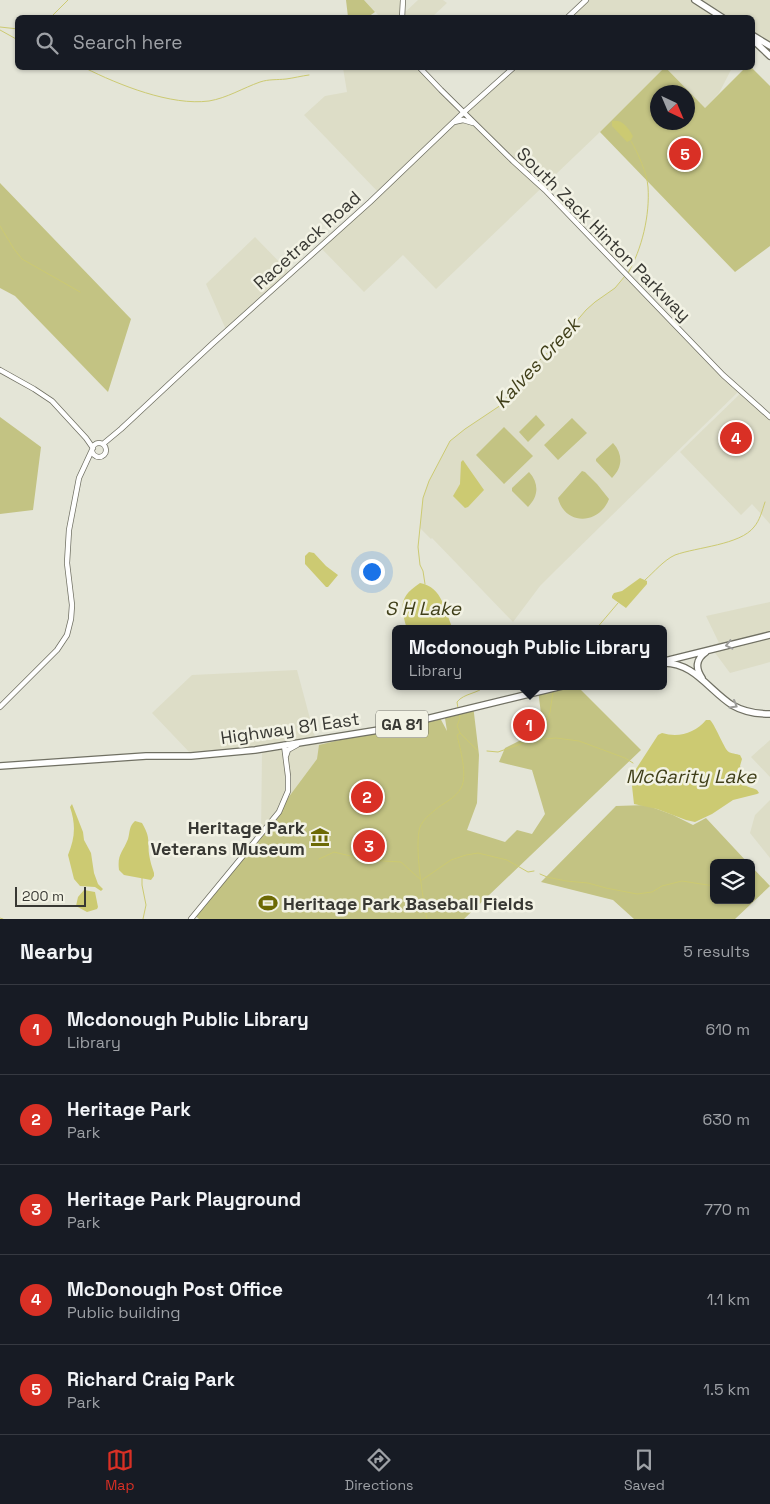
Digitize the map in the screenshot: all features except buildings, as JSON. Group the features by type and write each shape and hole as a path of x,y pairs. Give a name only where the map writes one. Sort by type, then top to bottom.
{"main road":[{"path":"695,0 718,15"},
{"path":"755,37 770,46"},
{"path":"755,42 770,56"},
{"path":"667,661 770,635"},
{"path":"704,681 698,671 698,662 701,656 710,649"},
{"path":"667,662 683,666 724,699 739,708 753,713 770,714"},
{"name":"Highway 81 East","path":"0,767 146,756 191,756 270,748 385,728 545,690"}],"street":[{"path":"402,15 403,0"},
{"path":"570,15 586,0"},
{"name":"South Zack Hinton Parkway","path":"422,70 513,161 545,190 723,374 770,417"},
{"name":"Racetrack Road","path":"102,445 370,202 456,119 511,70"},
{"path":"430,78 433,88"},
{"path":"448,96 457,110 456,119"},
{"path":"474,103 470,113 476,124"},
{"path":"451,124 463,120 476,124"},
{"path":"0,370 34,388 52,402 86,438 94,454 98,456"},
{"path":"86,438 102,445"},
{"path":"0,705 61,646 70,626 72,610 68,570 68,543 78,482 95,444 102,445"},
{"path":"78,482 90,461 104,455 102,445"},
{"path":"286,758 288,750 301,743"},
{"path":"191,919 279,812 288,791 284,745"},
{"path":"270,748 279,750 286,758"}],"shaded area":[{"path":"364,0 401,0 402,15 378,15"},
{"path":"418,0 443,0 447,3 434,15 402,15"},
{"path":"586,0 690,0 714,15 570,15"},
{"path":"700,0 770,0 770,43 755,33 755,15 726,15"},
{"path":"343,70 423,70 461,115 511,70 662,70 436,289 403,255 364,292 319,246 378,192 304,115 325,96 347,92"},
{"path":"668,70 731,70 719,93 705,108 695,98 695,85 683,85"},
{"path":"255,237 290,273 227,332 206,284"},
{"path":"627,275 740,390 540,586 513,622 420,528 423,498 429,481 450,441 497,408 526,373 557,344 586,310 615,288"},
{"path":"744,390 770,416 770,524 752,504 741,515 680,452"},
{"path":"770,602 770,662 730,673 710,646 719,643 706,616"},
{"path":"297,670 316,741 347,734 261,835 262,753 192,755 152,713 192,675"},
{"path":"770,740 770,777 751,757"},
{"path":"770,800 770,858 750,833 755,815"}],"green space":[{"path":"346,0 364,0 375,12 371,15 348,15"},
{"path":"662,70 668,70 683,85 650,85 650,130 695,130 695,98 705,108 743,70 754,70 770,86 770,246 735,272 600,132"},
{"path":"0,183 131,319 108,392 15,296 0,288"},
{"path":"536,415 545,425 528,442 519,432"},
{"path":"0,417 41,447 33,510 0,514"},
{"path":"572,418 587,433 558,460 544,445"},
{"path":"504,427 533,456 504,484 476,455"},
{"path":"613,443 619,452 620,465 612,478 596,459"},
{"path":"582,471 597,484 609,499 598,514 582,519 568,514 558,498"},
{"path":"529,472 535,481 536,494 528,507 512,491 512,488"},
{"path":"538,690 581,690 641,750 464,919 199,919 193,914 262,833 317,759 319,745 439,716 447,731 444,712 473,705 479,755 477,803 467,830 505,842 517,830 532,834 545,814 532,770 499,762 505,748 543,729"},
{"path":"646,805 693,825 706,818 744,859 710,859 710,904 751,904 735,919 634,919 613,900 541,882 616,806"},
{"path":"755,870 770,886 755,900"}],"water":[{"path":"612,121 619,121 625,125 633,136 631,140 627,142 612,126"},
{"path":"463,460 484,490 465,508 453,496 460,484 461,462"},
{"path":"309,552 314,553 338,575 328,587 305,564 305,556"},
{"path":"640,578 647,581 647,584 626,608 612,598 614,593 622,591"},
{"name":"S H Lake","path":"420,583 434,589 442,601 451,625 406,625 402,608 405,598"},
{"name":"McGarity Lake","path":"706,720 710,720 727,751 740,755 742,759 740,766 745,777 744,783 759,793 733,800 712,814 695,822 657,809 634,804 632,786 636,769 658,735 662,733 680,735 692,731"},
{"path":"72,804 83,832 84,840 91,853 98,884 103,889 101,891 95,887 80,886 74,879 68,855 74,831 70,807"},
{"path":"135,821 142,823 147,835 149,857 154,873 151,880 124,875 119,870 120,857"},
{"path":"84,890 95,892 97,909 87,912 76,906 78,897"}],"waterway":[{"path":"53,15 68,0"},
{"path":"0,27 15,29"},
{"path":"0,30 15,38"},
{"path":"89,70 146,93 194,102 216,100 263,81 309,75"},
{"name":"Kalves Creek","path":"628,273 641,243 648,209 646,176 631,141"},
{"path":"0,226 22,259 80,292"},
{"name":"Kalves Creek","path":"425,584 418,547 423,498 429,481 450,441 501,405 526,373 557,344 586,310 615,288 625,276"},
{"path":"645,580 663,563 675,555 729,542 747,533 758,521 765,502"},
{"path":"599,625 618,603"},
{"name":"Kalves Creek","path":"458,708 457,702 460,699 480,690"},
{"path":"542,739 550,712 553,692"},
{"name":"Kalves Creek","path":"460,714 457,726 460,733 477,750"},
{"name":"Kalves Creek","path":"427,919 420,873 418,836 424,820 456,795 461,788 464,769 457,735 460,733"},
{"path":"487,751 498,752 532,740 556,738 579,741 625,758 633,763"},
{"name":"Kalves Creek","path":"319,859 334,852 367,860 401,862 421,880"},
{"path":"422,880 451,860 478,853 507,860 528,872 534,871"},
{"path":"540,874 566,881 588,883 637,894 652,892 662,886 682,881 710,885"},
{"path":"142,878 146,905 143,919"}],"place":[{"name":"Richard Craig Park","path":"685,154"},
{"name":"McDonough Post Office","path":"736,438"},
{"name":"Mcdonough Public Library","path":"529,725"},
{"name":"Heritage Park","path":"367,797"},
{"name":"Heritage Park Veterans Museum","path":"320,837"},
{"name":"Heritage Park Playground","path":"369,846"},
{"name":"Heritage Park Baseball Fields","path":"268,903"}]}
